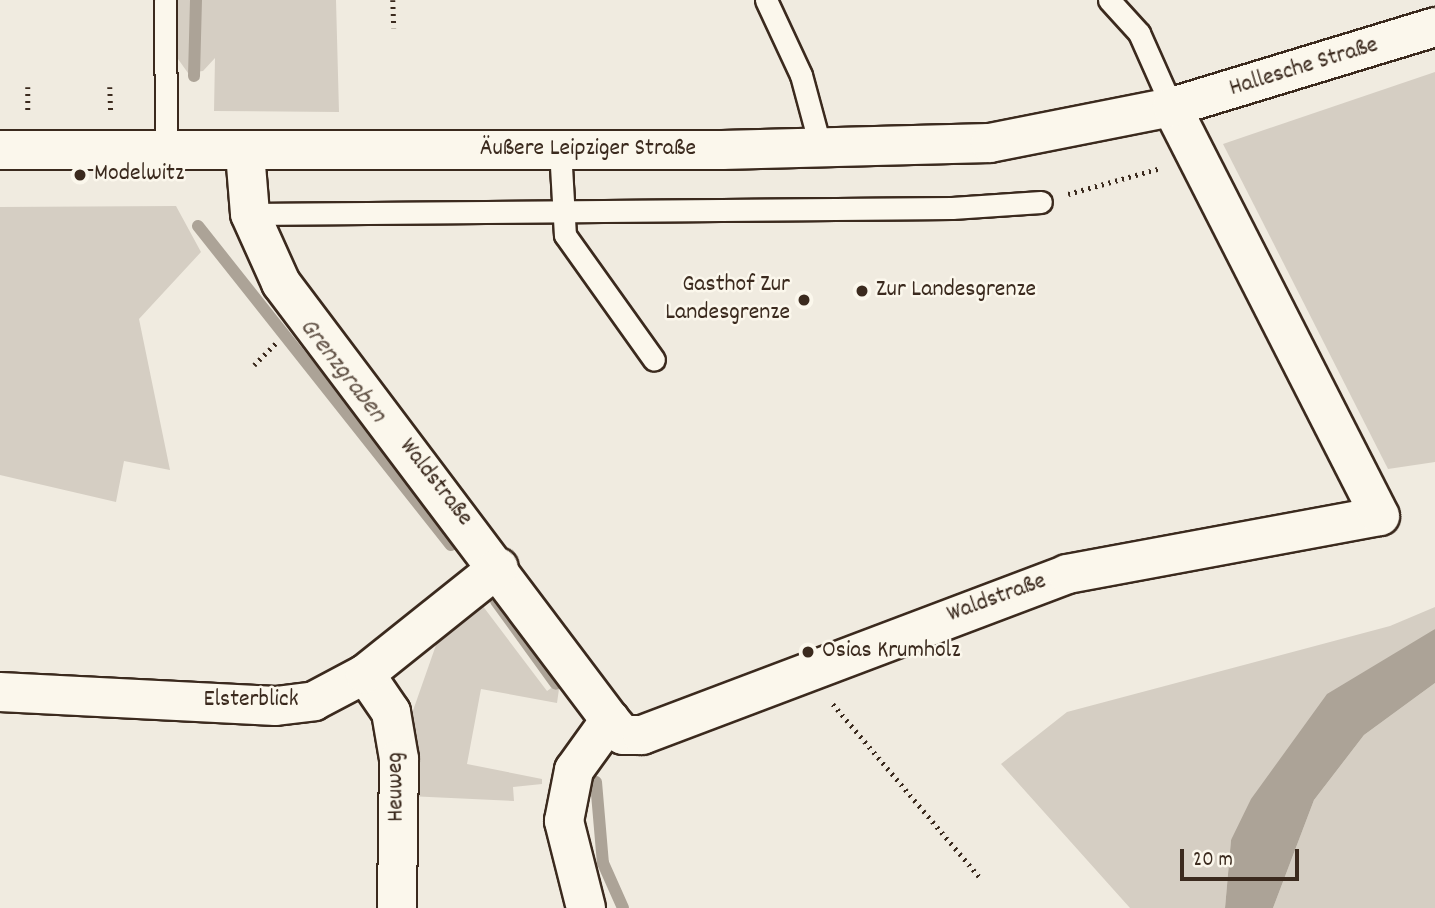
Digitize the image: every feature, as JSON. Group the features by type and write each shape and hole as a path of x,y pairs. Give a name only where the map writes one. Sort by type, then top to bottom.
{"street":[{"name":"Hallesche Straße","path":"1172,107 1435,27"},
{"name":"Äußere Leipziger Straße","path":"0,150 245,153 821,149 1042,137 1172,107"},
{"name":"Waldstraße","path":"245,153 250,214 281,283 499,567 610,720 623,735 642,735 814,674 1067,574 1380,516 1172,107"},
{"name":"Elsterblick","path":"0,692 276,706 314,701 365,674 499,567"},
{"name":"Heuweg","path":"365,674 391,712 399,759 397,908"},
{"path":"586,908 564,821 574,770 610,720"}],"lane":[{"path":"165,0 166,153"},
{"path":"766,0 801,75 821,149"},
{"path":"1109,0 1139,33 1172,107"},
{"path":"560,149 565,234 654,360"},
{"path":"250,214 564,207 952,208 1041,202"}],"path":[{"path":"393,0 394,28"},
{"path":"1041,202 1198,157"},
{"path":"254,365 279,338"},
{"path":"814,674 930,826 979,876"}],"shaded area":[{"path":"176,0 336,0 339,112 214,111 215,58 203,71 188,73 178,59"},
{"path":"1435,72 1435,462 1388,469 1223,144"},
{"path":"176,206 201,252 139,319 170,470 124,461 116,502 0,475 0,207"},
{"path":"482,605 547,691 560,682 557,703 481,689 467,764 542,779 542,784 513,787 514,801 408,796 409,722 436,645"},
{"path":"1435,607 1435,629 1231,840 1225,908 1130,908 1001,764 1067,712 1390,626"},
{"path":"1435,629 1435,683 1364,735 1314,800 1273,908 1225,908 1231,840 1251,799 1327,694"},
{"path":"1435,683 1435,908 1273,908 1314,800 1364,735"}],"waterway":[{"name":"Grenzgraben","path":"194,76 196,0"},
{"name":"Grenzgraben","path":"198,226 451,545"},
{"name":"Grenzgraben","path":"496,601 556,684"},
{"name":"Grenzgraben","path":"596,782 603,863 623,908"}],"place":[{"name":"Modelwitz","path":"80,175"},
{"name":"Zur Landesgrenze","path":"862,291"},
{"name":"Gasthof Zur Landesgrenze","path":"804,300"},
{"name":"Osias Krumholz","path":"808,652"}]}
